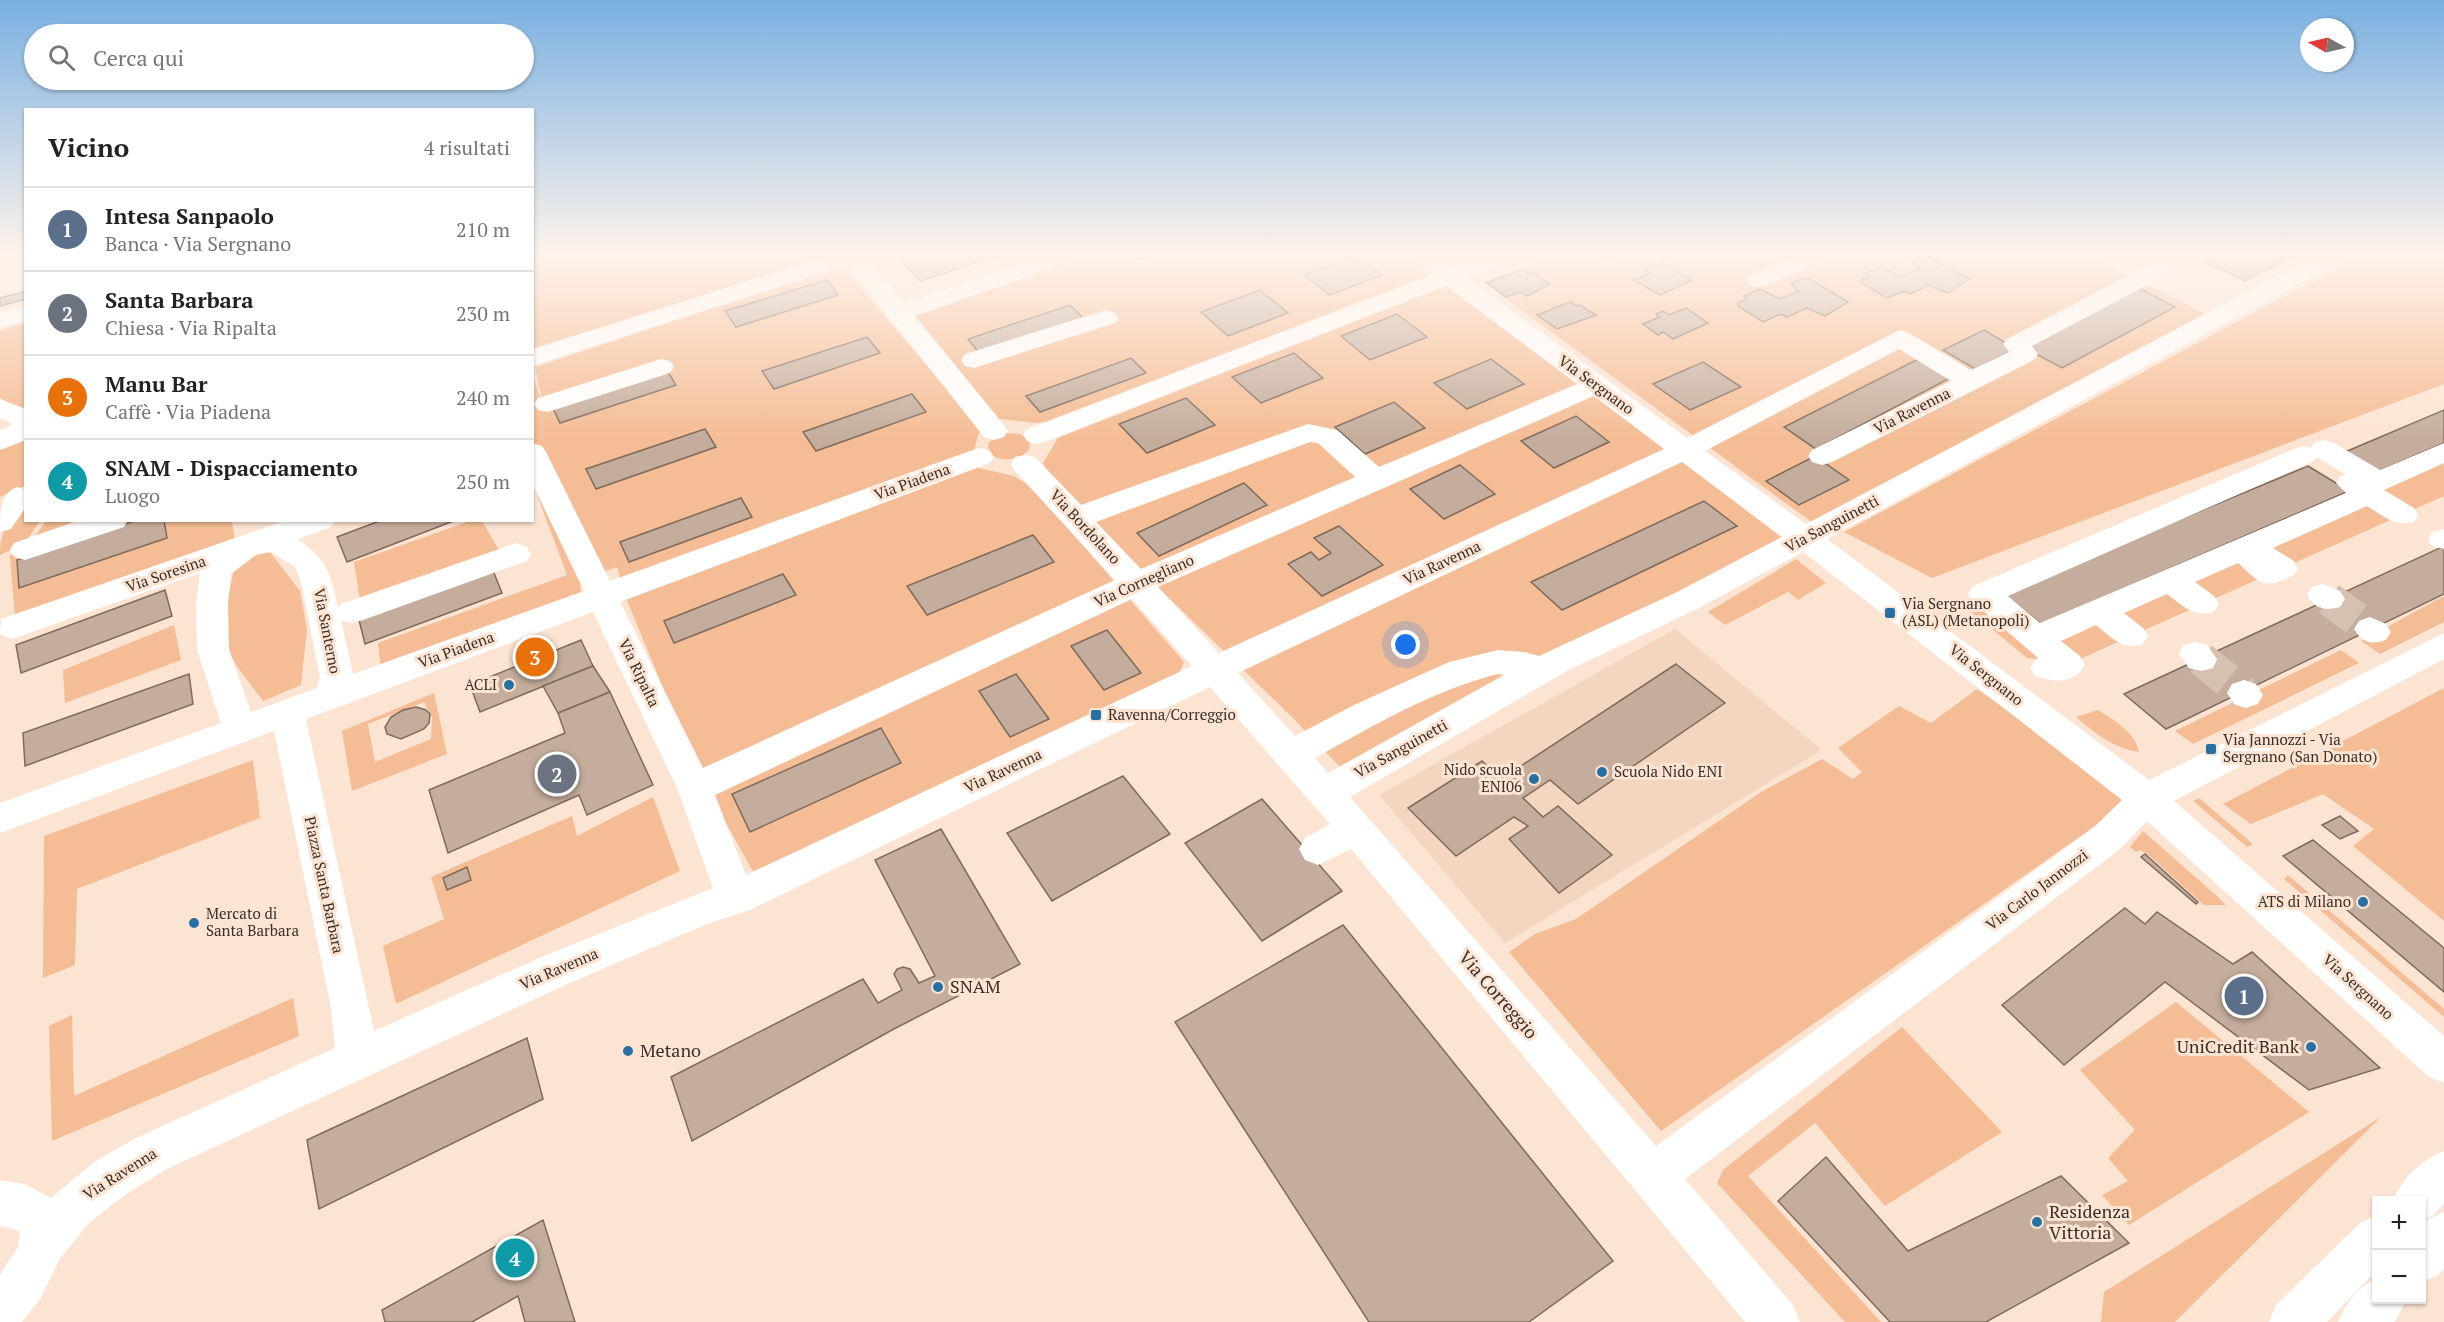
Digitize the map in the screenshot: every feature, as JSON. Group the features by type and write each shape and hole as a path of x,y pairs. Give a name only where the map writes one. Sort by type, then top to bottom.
{"street":[{"path":"0,320 17,315"},
{"path":"534,357 665,315"},
{"path":"900,315 987,444 999,467 1025,464 1041,450 1037,435 1018,427 987,444"},
{"path":"1037,435 1348,315"},
{"name":"Via Sergnano","path":"1500,315 1805,538 2148,800 2444,1063"},
{"name":"Via Ravenna","path":"1822,456 2025,354 2016,344 2072,315"},
{"name":"Via Sanguinetti","path":"1326,796 1345,780 1542,671 1640,620 1686,601 2227,315"},
{"path":"974,360 1106,318"},
{"name":"Via Ravenna","path":"18,1290 57,1222 74,1205 122,1170 195,1132 558,969 698,910 735,898 1408,578 1685,450 1900,338 1970,381"},
{"path":"548,404 661,367"},
{"name":"Via Cornegliano","path":"695,788 1137,584 1375,479 1597,386"},
{"path":"0,407 24,419"},
{"path":"0,441 24,430"},
{"path":"1076,518 1308,434 1327,436 1375,479"},
{"name":"Via Piadena","path":"0,818 603,596 987,444"},
{"path":"2369,494 2106,608 2054,663 1984,594 2316,456 2378,482 2444,452"},
{"name":"Via Ripalta","path":"534,456 695,788 735,898"},
{"path":"2316,456 2403,515"},
{"name":"Via Bordolano","path":"1025,464 1218,670"},
{"path":"0,522 14,498"},
{"path":"25,550 107,522"},
{"name":"Via Soresina","path":"12,627 245,533 308,522"},
{"name":"Via Santerno","path":"240,729 213,650 212,603 216,569 245,533 285,544 307,561 317,582 338,677 331,696"},
{"path":"2241,549 2277,571"},
{"path":"352,612 516,554"},
{"path":"2170,580 2203,604"},
{"path":"2106,608 2139,634"},
{"name":"Via Carlo Jannozzi","path":"1653,1175 2106,839 2124,818 2172,783 2444,645"},
{"path":"1291,755 1366,714 1461,671 1498,662 1524,664 1542,671"},
{"name":"Via Correggio","path":"1218,670 1653,1175 1776,1322"},
{"name":"Piazza Santa Barbara","path":"287,712 351,1008 357,1058"},
{"path":"1318,849 1354,829"},
{"path":"2420,1196 2444,1173"},
{"path":"5,1199 29,1208 38,1218 43,1230 18,1290"},
{"path":"2426,1254 2444,1235"},
{"path":"2292,1322 2372,1243"},
{"path":"2362,1322 2378,1304"}],"shaded area":[{"path":"534,315 660,315 534,358"},
{"path":"692,315 883,315 980,428 970,466 1014,476 1035,490 1184,662 1178,676 755,875 699,775 626,598 617,567 580,580 581,597 381,669 378,643 567,575 534,487 534,381 542,401 535,367"},
{"path":"910,315 1330,315 1060,420 1036,423 999,419"},
{"path":"1371,315 1492,315 1785,540 1341,768 1292,717 1051,484 1043,463 1058,438"},
{"path":"1528,315 2204,315 1813,523"},
{"path":"2251,315 2444,315 2444,384 1932,578 1844,532"},
{"path":"24,323 24,412 0,398 0,331"},
{"path":"1007,433 1020,434 1029,440 1030,448 1017,458 1002,459 992,456 988,447 989,442"},
{"path":"24,435 24,486 0,497 0,447"},
{"path":"2444,449 2444,496 2071,663 2027,658 1970,611 2006,596 2042,624"},
{"path":"24,498 24,522 39,522 24,544 0,555 2,538"},
{"path":"45,522 232,522 235,541 15,618 10,556 34,538"},
{"path":"467,522 483,522 500,552 360,600 354,562"},
{"path":"266,547 300,591 307,629 301,685 263,701 235,663 230,651 226,625 228,597 237,558"},
{"path":"1796,559 1826,583 1798,600 1788,592 1725,625 1708,612"},
{"path":"2444,596 2444,622 2380,654 2361,641"},
{"path":"174,625 181,660 65,703 63,670"},
{"name":"Scuola Nido ENI","path":"1675,629 1822,750 1505,943 1379,795"},
{"path":"2341,650 2359,663 2193,744 2175,731"},
{"path":"2444,688 2444,921 2353,846 2374,829 2323,794 2251,824 2223,804"},
{"path":"1977,689 2132,800 1661,1131 1509,952 1535,934 1576,919 1761,792 1822,759 1853,779 1862,772 1838,748 1899,706 1931,723"},
{"path":"434,693 447,754 352,791 342,731","holes":["424,702 432,717 431,739 375,762 368,724"]},
{"path":"2098,710 2129,733 2139,752 2113,744 2076,717"},
{"path":"253,760 260,818 77,889 75,965 43,978 44,836"},
{"path":"653,797 680,871 396,1004 383,946 444,919 431,877 572,816 577,836"},
{"path":"2199,798 2253,844 2247,847 2193,801"},
{"path":"2143,831 2226,905 2204,905 2151,857 2141,850 2136,852 2130,847"},
{"path":"2288,875 2444,1009 2444,1017 2284,879"},
{"path":"293,998 299,1036 52,1141 49,1026 72,1015 74,1096"},
{"path":"2176,1002 2309,1112 2129,1225 2102,1195 2128,1181 2108,1158 2135,1130 2080,1070"},
{"path":"1902,1027 2002,1132 1885,1206 1815,1123 1748,1176 1881,1322 1845,1322 1717,1183 1723,1170"},
{"path":"2381,1117 2175,1322 2101,1322 2104,1292"}],"building":[{"path":"728,315 775,315 736,327"},
{"path":"1041,315 1080,315 1084,319 980,354 968,339"},
{"path":"1204,315 1284,315 1228,336"},
{"path":"1398,315 1427,337 1370,360 1341,336"},
{"path":"1537,315 1596,315 1596,315 1557,329"},
{"path":"1657,315 1696,315 1708,323 1673,339 1663,332 1658,335 1643,324 1659,317"},
{"path":"1752,315 1779,315 1763,322"},
{"path":"2084,315 2161,315 2062,368 2023,347"},
{"path":"1984,330 2016,349 1975,369 1943,350"},
{"path":"867,337 880,353 774,389 762,371"},
{"path":"1294,353 1323,378 1261,403 1232,377"},
{"path":"1131,358 1146,373 1040,412 1026,396"},
{"path":"1491,359 1524,384 1467,409 1434,383"},
{"path":"1918,359 1950,378 1816,449 1784,427"},
{"path":"1703,362 1741,387 1690,410 1653,384"},
{"path":"665,367 676,385 560,423 551,404"},
{"path":"912,394 926,412 816,451 803,432"},
{"path":"1186,398 1215,425 1147,453 1119,424"},
{"path":"1394,402 1425,428 1365,454 1335,427"},
{"path":"2444,410 2444,443 2370,475 2338,455"},
{"path":"1576,416 1609,442 1554,468 1521,441"},
{"path":"705,429 716,447 596,489 586,469"},
{"path":"1815,456 1849,480 1799,505 1766,481"},
{"path":"1460,465 1495,494 1444,519 1410,489"},
{"path":"2308,466 2349,491 2041,624 2003,593"},
{"path":"1244,483 1267,505 1159,556 1137,533"},
{"path":"741,498 752,517 629,562 620,542"},
{"path":"1704,501 1737,526 1562,610 1531,582"},
{"path":"131,522 164,522 167,538 19,588 17,560"},
{"path":"377,522 451,522 347,562 337,537"},
{"path":"1339,526 1383,565 1322,596 1288,564 1311,552 1319,560 1331,553 1314,538"},
{"path":"1033,535 1054,562 927,615 907,586"},
{"path":"2444,546 2444,594 2166,729 2124,694"},
{"path":"492,568 502,593 365,644 358,616"},
{"path":"783,574 796,595 674,643 664,621"},
{"path":"165,590 172,616 21,673 16,645"},
{"path":"1107,630 1141,673 1104,690 1071,646"},
{"path":"581,640 593,666 480,712 470,685"},
{"name":"Nido scuola ENI06","path":"1676,664 1725,703 1578,804 1550,780 1523,798 1543,817 1558,806 1612,855 1559,893 1509,839 1528,826 1514,817 1456,856 1408,808 1482,761 1501,779"},
{"path":"593,666 610,692 558,713 543,686"},
{"path":"189,674 193,704 25,766 23,733"},
{"path":"1016,674 1049,719 1010,737 979,691"},
{"path":"610,692 653,785 587,815 579,795 448,853 429,790 565,733 558,713"},
{"path":"416,707 430,714 429,723 424,729 401,739 387,734 385,727 391,717 403,710"},
{"path":"881,728 901,763 750,832 732,794"},
{"path":"1123,776 1170,834 1052,901 1007,833"},
{"path":"1262,799 1342,891 1262,941 1185,843"},
{"path":"2340,816 2358,831 2340,839 2322,825"},
{"name":"SNAM","path":"941,829 1020,964 892,1030 692,1141 671,1077 863,979 878,1003 902,990 894,974 897,969 903,967 910,969 919,983 935,976 875,860"},
{"name":"ATS di Milano","path":"2313,840 2444,948 2444,992 2283,856"},
{"path":"2145,854 2198,902 2196,904 2141,857"},
{"path":"467,867 471,880 447,890 443,878"},
{"path":"2125,908 2145,924 2157,912 2233,964 2252,952 2380,1068 2309,1090 2165,982 2064,1065 2002,1005"},
{"path":"1343,925 1613,1261 1529,1322 1369,1322 1175,1022"},
{"path":"527,1038 543,1099 319,1209 307,1140"},
{"name":"Residenza Vittoria","path":"1826,1157 1908,1251 2061,1176 2129,1243 1986,1322 1890,1322 1778,1201"},
{"path":"543,1220 575,1322 525,1322 518,1296 472,1322 385,1322 382,1310"}],"tunnel":[{"path":"2329,599 2370,629"},
{"path":"2201,659 2244,693"}],"place":[{"name":"Via Sergnano (ASL) (Metanopoli)","path":"1890,613"},
{"name":"Manu Bar","path":"535,657"},
{"name":"ACLI","path":"509,685"},
{"name":"Ravenna/Correggio","path":"1096,715"},
{"name":"Via Jannozzi - Via Sergnano (San Donato)","path":"2211,749"},
{"name":"Scuola Nido ENI","path":"1602,772"},
{"name":"Santa Barbara","path":"557,774"},
{"name":"Nido scuola ENI06","path":"1534,779"},
{"name":"ATS di Milano","path":"2363,902"},
{"name":"Mercato di Santa Barbara","path":"194,923"},
{"name":"SNAM","path":"938,987"},
{"name":"Intesa Sanpaolo","path":"2244,996"},
{"name":"UniCredit Bank","path":"2311,1047"},
{"name":"Metano","path":"628,1051"},
{"name":"Residenza Vittoria","path":"2037,1222"},
{"name":"SNAM - Dispacciamento","path":"515,1258"}]}
